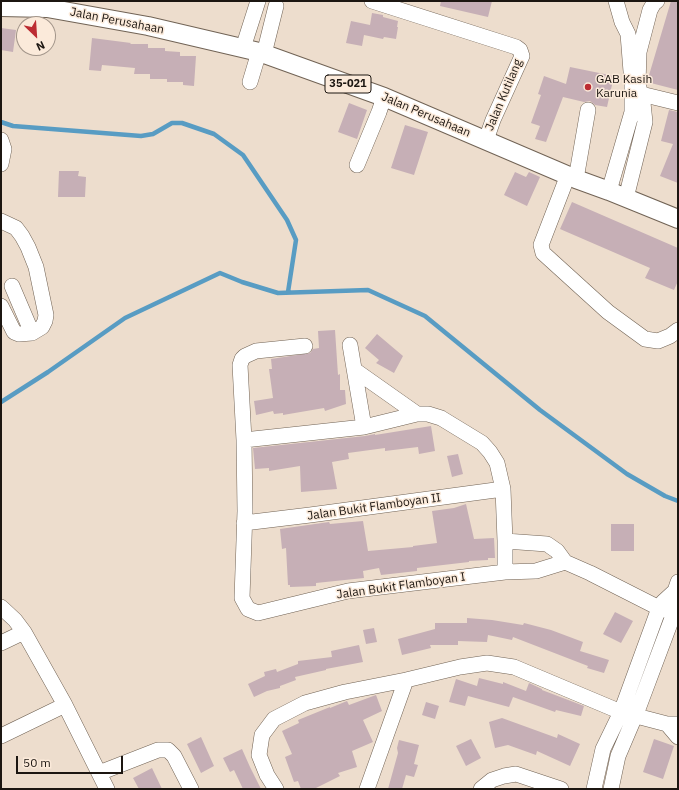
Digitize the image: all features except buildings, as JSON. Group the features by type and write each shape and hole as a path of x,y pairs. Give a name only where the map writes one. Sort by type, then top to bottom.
{"main road":[{"name":"Jalan Perusahaan","path":"1,7 47,8 148,26 255,51 384,97 572,177 678,219"}],"street":[{"path":"250,82 255,51 258,1"},
{"name":"Jalan Kutilang","path":"372,1 516,47 520,50 522,56 486,140"},
{"path":"609,191 632,112 632,84 628,34 622,22 616,1"},
{"path":"626,198 645,122 643,102 638,84 639,52 650,10 657,1"},
{"path":"255,51 276,6"},
{"path":"641,94 678,103"},
{"path":"357,165 384,97"},
{"path":"588,110 572,177 541,245 543,253 608,312 645,339 658,341 670,336 678,330"},
{"path":"1,140 4,149 1,164"},
{"path":"1,221 16,228 28,247 36,267 46,315 42,327 32,333 23,334 14,332 1,306 18,300"},
{"path":"12,286 32,333"},
{"path":"350,345 356,371 364,427"},
{"path":"244,523 244,440 240,365 242,359 256,351 305,346"},
{"path":"356,371 417,414"},
{"path":"244,440 364,427 417,414 428,414 441,418 482,443 490,452 496,463 503,489 505,572"},
{"name":"Jalan Bukit Flamboyan II","path":"244,523 503,489"},
{"name":"Jalan Bukit Flamboyan I","path":"244,523 242,598 245,606 251,611 258,613 348,591 505,572 536,571 565,562"},
{"path":"505,541 547,544 557,551 565,562 659,608 674,613"},
{"path":"611,789 628,714 659,608 677,587"},
{"path":"594,789 603,750 628,714 674,613 677,587"},
{"path":"1,607 24,632 64,705 107,789"},
{"path":"1,643 24,632"},
{"path":"276,789 267,775 259,755 262,735 274,719 305,703 345,692 406,680 460,667 487,663 514,668 628,714 672,724 678,737"},
{"path":"367,789 406,680"},
{"path":"1,736 64,705"},
{"path":"99,773 158,750 168,750 174,756 191,789"},
{"path":"482,789 492,780 516,774 561,789"}],"waterway":[{"path":"1,122 13,126 141,136 153,134 172,123 182,123 214,134 243,155 287,220 296,240 288,292"},
{"path":"1,402 48,372 125,318 220,273 242,282 278,293 368,290 425,316 540,410 627,474 665,496 678,501"}],"place":[{"name":"GAB Kasih Karunia","path":"588,87"}]}
